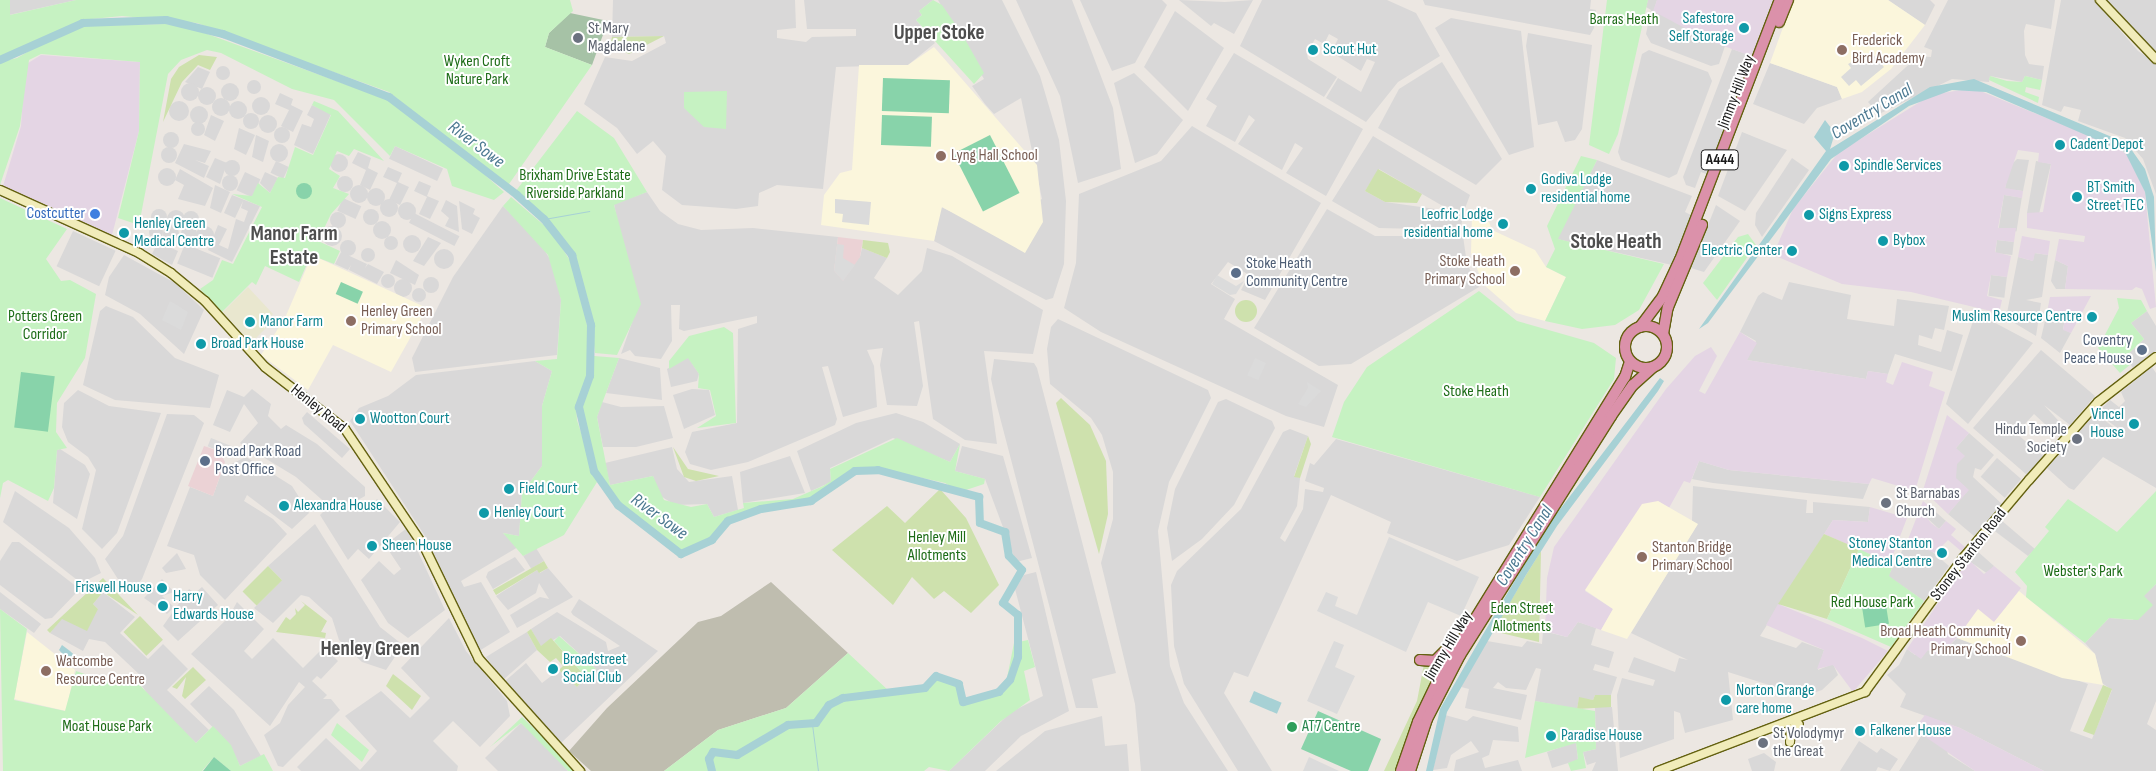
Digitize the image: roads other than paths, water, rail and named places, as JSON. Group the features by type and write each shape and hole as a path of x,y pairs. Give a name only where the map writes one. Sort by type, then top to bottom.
{"highway":[{"name":"Jimmy Hill Way","path":"1640,327 1663,296 1700,212 1780,0"},
{"name":"Jimmy Hill Way","path":"1663,334 1668,307 1788,0"},
{"path":"1650,326 1663,334 1666,354 1651,369 1629,366 1625,341 1640,327 1650,326"},
{"name":"Jimmy Hill Way","path":"1402,771 1426,703 1483,604 1629,366"},
{"name":"Jimmy Hill Way","path":"1410,771 1427,719 1460,655 1611,416 1651,369"},
{"path":"1420,660 1440,658 1483,604"}],"main road":[{"path":"2100,0 2156,59"},
{"name":"Henley Road","path":"0,190 139,253 171,273 205,301 265,367 345,429 425,548 478,659 580,771"},
{"name":"Stoney Stanton Road","path":"1658,771 1811,715 1871,687 1963,558 2029,480 2098,402 2156,356"},
{"path":"1790,742 1793,727 1811,715"}],"water":[{"path":"1974,79 2119,140 2131,149 2145,169 2154,197 2156,272 2145,192 2125,152 1986,92 1952,90 1909,106 1831,159 1708,323 1699,329 1826,151 1814,137 1825,120 1835,133 1830,149 1930,87"},
{"path":"1660,378 1664,381 1658,391 1557,526 1526,575 1447,712 1433,771 1426,771 1440,709 1548,525"},
{"path":"62,645 87,667 69,661 59,650"},
{"path":"1254,691 1282,703 1277,714 1249,702"}],"waterway":[{"name":"River Sowe","path":"0,60 83,23 166,20 223,34 389,97 517,195 544,219 572,255 591,325 590,376 579,407 594,471 618,505 681,554 712,540 728,521 761,509 811,501 855,471 878,470 979,497 980,523 1005,532 1009,556 1022,570 1003,603 1018,615 1018,657 1010,680 999,692 963,702 959,684 936,676 925,688 843,698 829,705 816,723 788,725 737,755 713,752 709,759 712,771"},
{"path":"544,219 589,211"},
{"path":"812,724 818,771"}],"place":[{"name":"Safestore Self Storage","path":"1744,28"},
{"name":"St Mary Magdalene","path":"578,38"},
{"name":"Scout Hut","path":"1313,50"},
{"name":"Frederick Bird Academy","path":"1842,50"},
{"name":"Cadent Depot","path":"2060,145"},
{"name":"Lyng Hall School","path":"941,156"},
{"name":"Spindle Services","path":"1844,166"},
{"name":"Godiva Lodge residential home","path":"1531,189"},
{"name":"BT Smith Street TEC","path":"2077,197"},
{"name":"Costcutter","path":"95,214"},
{"name":"Signs Express","path":"1809,215"},
{"name":"Leofric Lodge residential home","path":"1503,224"},
{"name":"Henley Green Medical Centre","path":"124,233"},
{"name":"Bybox","path":"1883,241"},
{"name":"Electric Center","path":"1792,251"},
{"name":"Stoke Heath Primary School","path":"1515,271"},
{"name":"Stoke Heath Community Centre","path":"1236,273"},
{"name":"Muslim Resource Centre","path":"2092,317"},
{"name":"Henley Green Primary School","path":"351,321"},
{"name":"Manor Farm","path":"250,322"},
{"name":"Broad Park House","path":"201,344"},
{"name":"Coventry Peace House","path":"2142,350"},
{"name":"Wootton Court","path":"360,419"},
{"name":"Vincel House","path":"2134,424"},
{"name":"Hindu Temple Society","path":"2077,439"},
{"name":"Broad Park Road Post Office","path":"205,461"},
{"name":"Field Court","path":"509,489"},
{"name":"St Barnabas Church","path":"1886,503"},
{"name":"Alexandra House","path":"284,506"},
{"name":"Henley Court","path":"484,513"},
{"name":"Sheen House","path":"372,546"},
{"name":"Stoney Stanton Medical Centre","path":"1942,553"},
{"name":"Stanton Bridge Primary School","path":"1642,557"},
{"name":"Friswell House","path":"162,588"},
{"name":"Harry Edwards House","path":"163,606"},
{"name":"Broad Heath Community Primary School","path":"2021,641"},
{"name":"Broadstreet Social Club","path":"553,669"},
{"name":"Watcombe Resource Centre","path":"46,671"},
{"name":"Norton Grange care home","path":"1726,700"},
{"name":"AT7 Centre","path":"1292,727"},
{"name":"Falkener House","path":"1860,731"},
{"name":"Paradise House","path":"1551,736"},
{"name":"St Volodymyr the Great","path":"1763,743"}],"district":[{"name":"Upper Stoke","path":"939,33"},
{"name":"Stoke Heath","path":"1616,242"},
{"name":"Manor Farm Estate","path":"294,246"},
{"name":"Henley Green","path":"370,649"}],"park label":[{"name":"Barras Heath","path":"1624,20"},
{"name":"Wyken Croft Nature Park","path":"477,71"},
{"name":"Brixham Drive Estate Riverside Parkland","path":"575,185"},
{"name":"Potters Green Corridor","path":"45,326"},
{"name":"Henley Mill Allotments","path":"937,547"},
{"name":"Webster's Park","path":"2083,572"},
{"name":"Red House Park","path":"1872,603"},
{"name":"Eden Street Allotments","path":"1522,618"},
{"name":"Moat House Park","path":"107,727"}],"water label":[{"name":"Coventry Canal","path":"1872,112"},
{"name":"Coventry Canal","path":"1525,546"}]}
